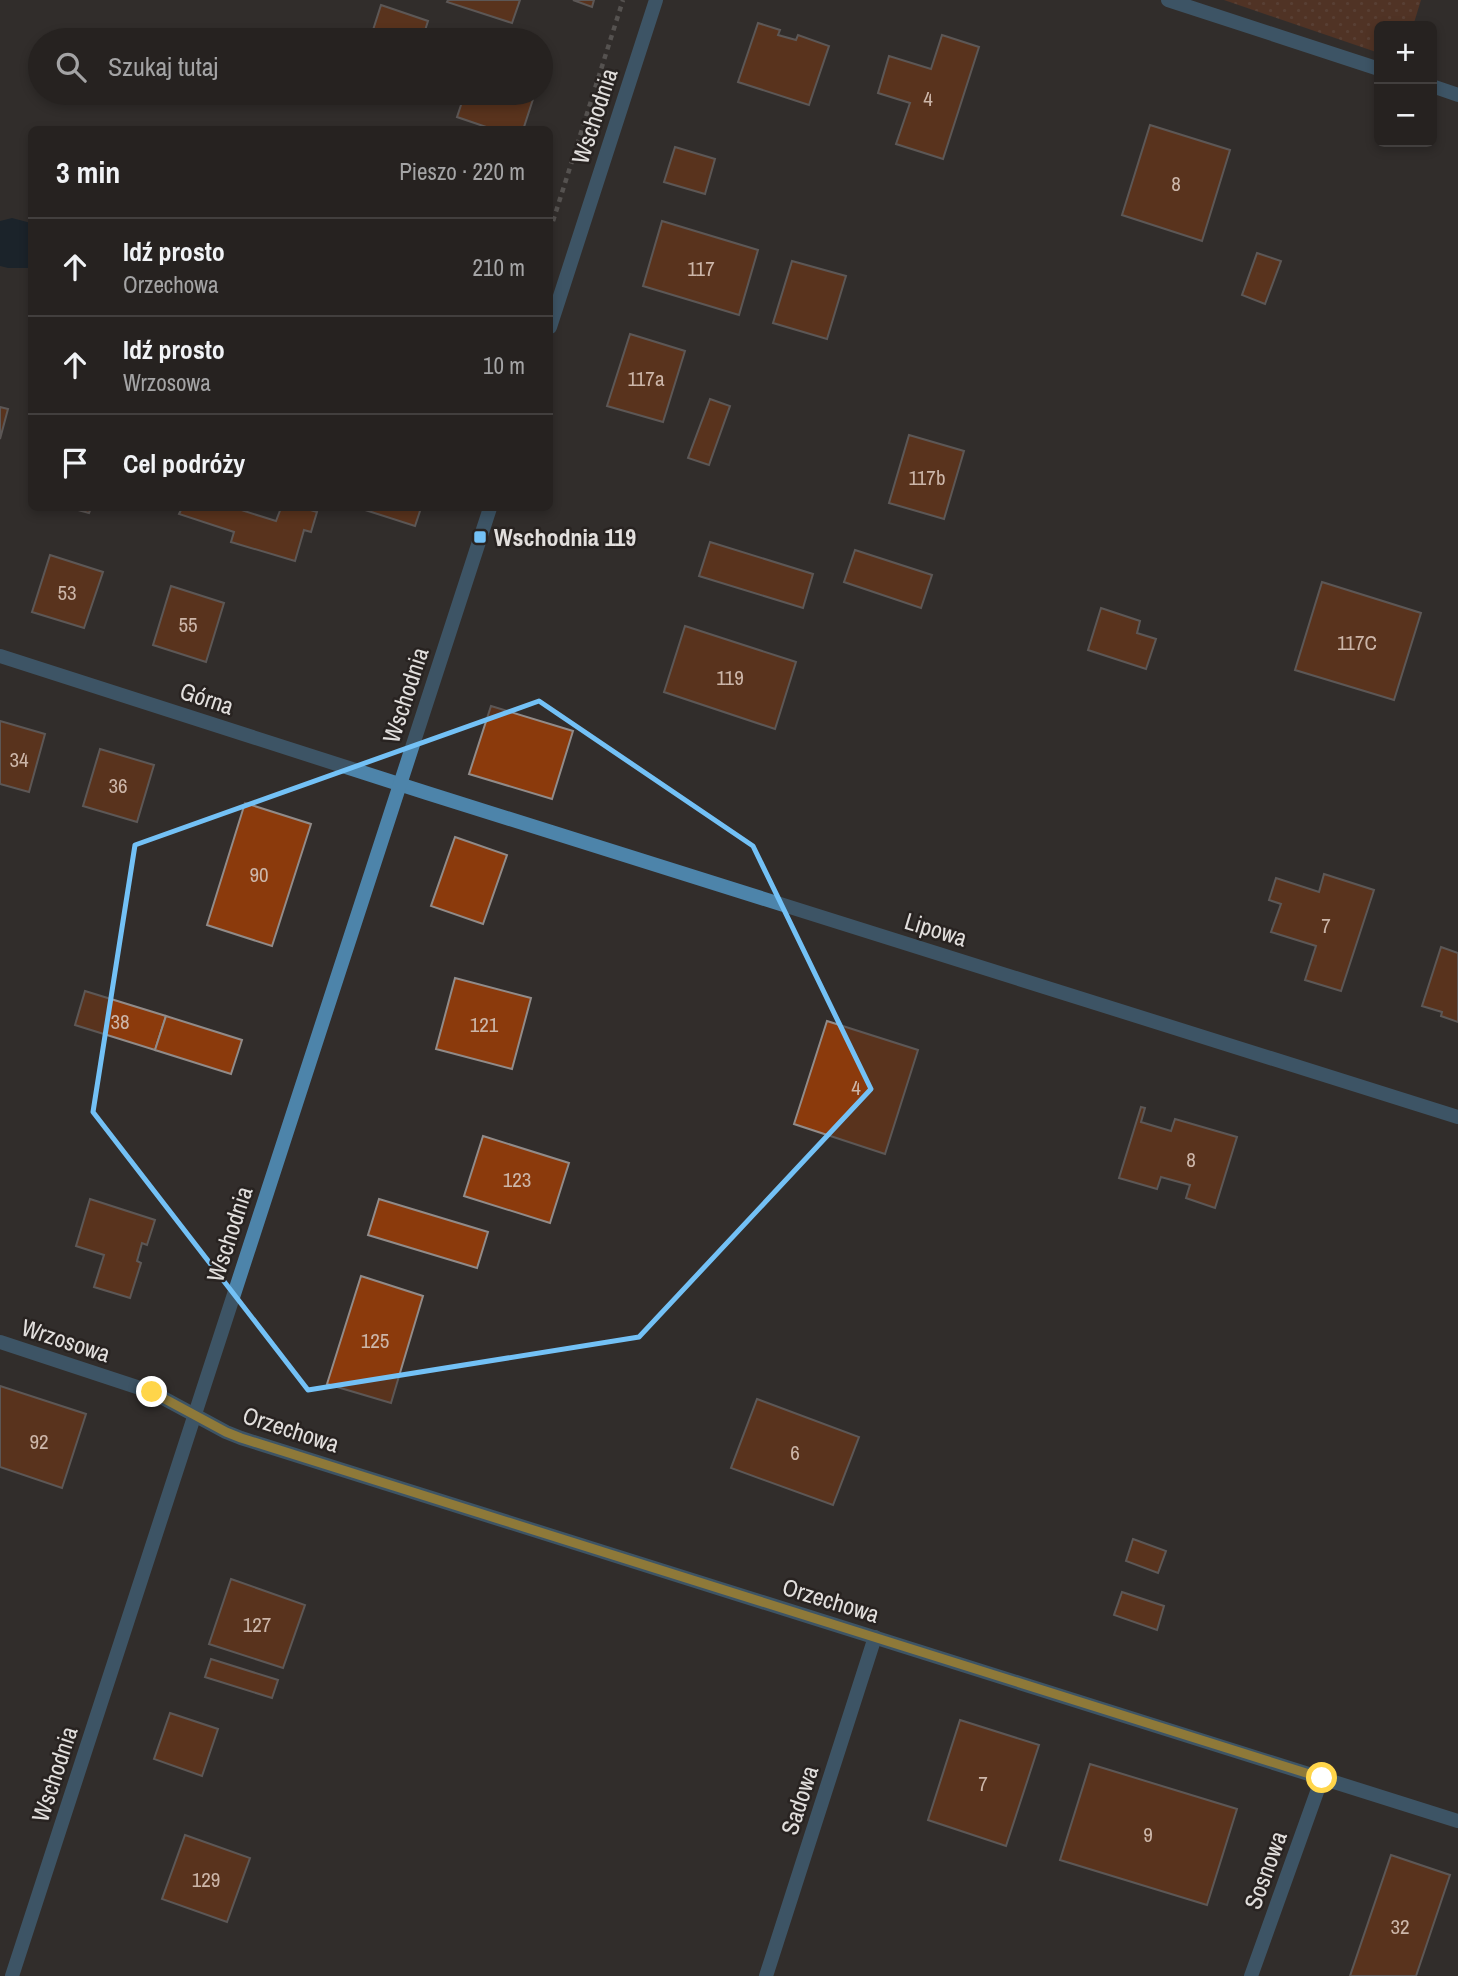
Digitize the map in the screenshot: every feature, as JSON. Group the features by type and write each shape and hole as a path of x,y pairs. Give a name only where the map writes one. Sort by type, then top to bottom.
{"street":[{"name":"Wschodnia","path":"553,318 656,0"},
{"path":"1168,0 1374,67"},
{"path":"1437,88 1458,95"},
{"name":"Wschodnia","path":"12,1976 489,511"},
{"name":"Górna","path":"0,656 400,784"},
{"name":"Lipowa","path":"400,784 1458,1117"},
{"name":"Wrzosowa","path":"0,1342 152,1392 194,1415"},
{"name":"Orzechowa","path":"194,1415 241,1438 1458,1821"},
{"name":"Sadowa","path":"766,1976 875,1637"},
{"name":"Sosnowa","path":"1251,1976 1322,1778"}],"path":[{"path":"553,222 623,0"}],"highlighted area":[{"path":"539,701 753,846 871,1089 639,1337 308,1390 93,1112 135,845"}],"shaded area":[{"path":"1224,0 1421,0 1415,21 1374,21 1374,51"}],"water":[{"path":"12,218 28,222 28,268 0,266 0,221"}],"building":[{"path":"520,0 512,23 447,2"},
{"path":"573,0 594,0 592,7"},
{"path":"381,5 428,21 426,28 374,28"},
{"path":"758,23 780,30 778,35 796,40 798,35 829,46 809,105 738,82"},
{"path":"942,35 979,47 943,159 896,144 910,103 878,93 889,56 931,69"},
{"path":"461,105 531,105 524,126 483,126 457,117"},
{"path":"1150,125 1230,150 1202,241 1122,215"},
{"path":"675,147 715,159 705,194 664,182"},
{"path":"662,221 758,250 739,315 643,286"},
{"path":"1257,253 1281,261 1265,304 1242,295"},
{"path":"792,261 846,276 827,339 773,323"},
{"path":"630,334 685,351 663,422 607,406"},
{"path":"710,399 730,406 709,465 688,458"},
{"path":"0,407 8,409 0,439"},
{"path":"909,435 964,451 944,519 889,503"},
{"path":"180,511 244,511 276,521 280,511 317,512 311,532 304,530 295,561 231,542 234,532 179,514"},
{"path":"368,511 420,511 415,526"},
{"path":"710,542 813,574 803,608 699,576"},
{"path":"855,550 932,575 921,608 844,582"},
{"path":"50,555 103,572 84,628 32,612"},
{"path":"1322,582 1421,613 1394,700 1295,670"},
{"path":"171,586 224,603 206,662 153,645"},
{"path":"1101,608 1140,621 1137,633 1156,639 1146,669 1088,650"},
{"path":"685,626 796,662 775,729 664,692"},
{"path":"491,706 573,731 552,799 469,774"},
{"path":"0,721 45,734 29,792 0,784"},
{"path":"100,749 154,765 137,822 83,806"},
{"path":"245,803 311,824 272,946 207,925"},
{"path":"455,837 507,855 483,924 431,906"},
{"path":"1324,874 1374,890 1341,991 1305,980 1316,946 1271,932 1281,904 1269,900 1276,878 1319,892"},
{"path":"1441,947 1458,953 1458,1022 1441,1016 1442,1012 1422,1006"},
{"path":"455,978 531,998 512,1069 436,1049"},
{"path":"85,991 166,1016 155,1050 75,1025"},
{"path":"166,1016 242,1040 231,1074 155,1050"},
{"path":"827,1021 918,1050 885,1154 794,1124"},
{"path":"1141,1107 1145,1108 1141,1122 1171,1131 1175,1119 1237,1137 1215,1208 1186,1198 1190,1185 1161,1177 1157,1189 1119,1178"},
{"path":"483,1136 569,1163 550,1223 464,1196"},
{"path":"90,1199 155,1220 147,1245 142,1243 137,1261 141,1263 130,1298 94,1287 104,1255 76,1246"},
{"path":"379,1199 488,1232 477,1268 368,1235"},
{"path":"361,1276 423,1296 391,1403 327,1384"},
{"path":"0,1386 86,1414 62,1488 0,1467"},
{"path":"757,1399 859,1437 833,1505 731,1468"},
{"path":"1133,1539 1166,1551 1158,1573 1126,1561"},
{"path":"231,1579 305,1605 283,1668 209,1644"},
{"path":"1122,1592 1164,1606 1157,1630 1114,1615"},
{"path":"211,1659 278,1680 272,1698 205,1677"},
{"path":"170,1713 218,1729 202,1776 154,1759"},
{"path":"960,1720 1039,1745 1006,1846 928,1820"},
{"path":"1090,1764 1237,1809 1207,1905 1060,1860"},
{"path":"185,1835 250,1858 227,1922 162,1899"},
{"path":"1391,1855 1450,1875 1416,1976 1350,1976"}],"place":[{"name":"Wschodnia 119","path":"480,537"}],"route":[{"path":"152,1392 241,1438 1322,1778"}]}
